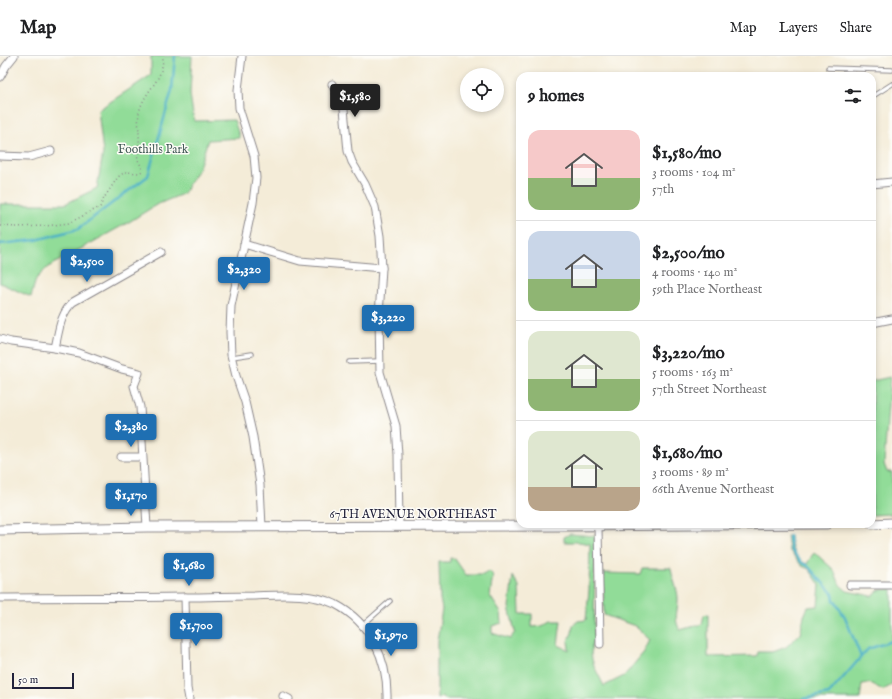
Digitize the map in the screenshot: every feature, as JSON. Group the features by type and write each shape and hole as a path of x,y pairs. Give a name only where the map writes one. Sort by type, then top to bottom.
{"street":[{"path":"0,77 14,56"},
{"path":"242,56 238,90 239,108 254,156 256,178 253,203 231,306 230,332 232,357 245,402 253,438 260,485 262,527"},
{"path":"332,84 344,109 348,147 352,162 365,184 375,207 380,236 382,268 379,316 380,372 396,426 399,526"},
{"path":"0,156 29,157 50,151"},
{"path":"876,184 892,182"},
{"path":"244,244 300,261 382,268"},
{"path":"55,348 66,308 73,302 161,252"},
{"path":"876,322 892,319"},
{"path":"0,339 79,353 122,369 139,373 134,386 140,407 147,527"},
{"path":"121,458 142,457"},
{"path":"876,524 892,523"},
{"name":"67TH AVENUE NORTHEAST","path":"0,530 147,527 516,525"},
{"path":"598,528 600,644"},
{"path":"850,585 892,585"},
{"path":"0,598 293,595 306,596 333,603 349,612 363,625 375,642 388,684 387,699"},
{"path":"185,597 187,688 189,699"}],"lane":[{"path":"828,68 892,70"},
{"path":"876,94 892,84"},
{"path":"232,357 252,354"},
{"path":"349,362 380,361"},
{"path":"363,625 390,601"}],"path":[{"path":"0,226 45,226 69,222 100,207 104,198 118,177 124,172 139,173 142,171 138,160 140,108 146,94 153,87 162,72 163,56"}],"green space":[{"name":"Foothills Park","path":"151,56 192,56 190,94 194,121 234,120 240,138 208,140 199,167 183,194 156,205 129,222 48,267 36,279 31,297 0,283 0,204 65,204 97,188 103,153 98,110 151,75"},
{"path":"890,377 884,464 887,472 892,472 892,514 876,515 876,380"},
{"path":"570,534 595,536 594,640 591,652 593,664 604,686 624,676 644,652 650,640 635,626 604,615 603,573 640,574 642,568 671,568 678,595 676,619 680,630 702,624 704,615 708,614 708,657 757,656 758,652 773,652 786,647 800,634 804,616 808,607 818,606 820,585 809,569 802,566 789,550 787,536 790,536 792,549 799,560 807,564 814,552 834,570 840,585 847,591 872,596 879,590 892,589 892,685 883,690 869,683 862,684 860,699 444,699 443,696 437,699 437,641 442,609 440,599 439,562 450,562 450,558 455,559 466,575 483,575 489,571 493,575 490,596 501,613 502,623 492,626 492,633 510,639 515,632 509,607 513,576 519,587 520,614 532,614 532,627 542,626 551,621 561,621 558,645 569,650 568,641 572,633 573,625 578,621 586,620 589,590 590,544 564,542 564,537"}],"waterway":[{"path":"0,244 36,240 78,229 148,176 172,90 175,56"},
{"path":"789,536 791,550 802,563 807,565 833,594 834,600 845,617 861,657"},
{"path":"803,699 829,694 868,649 892,641"}]}
